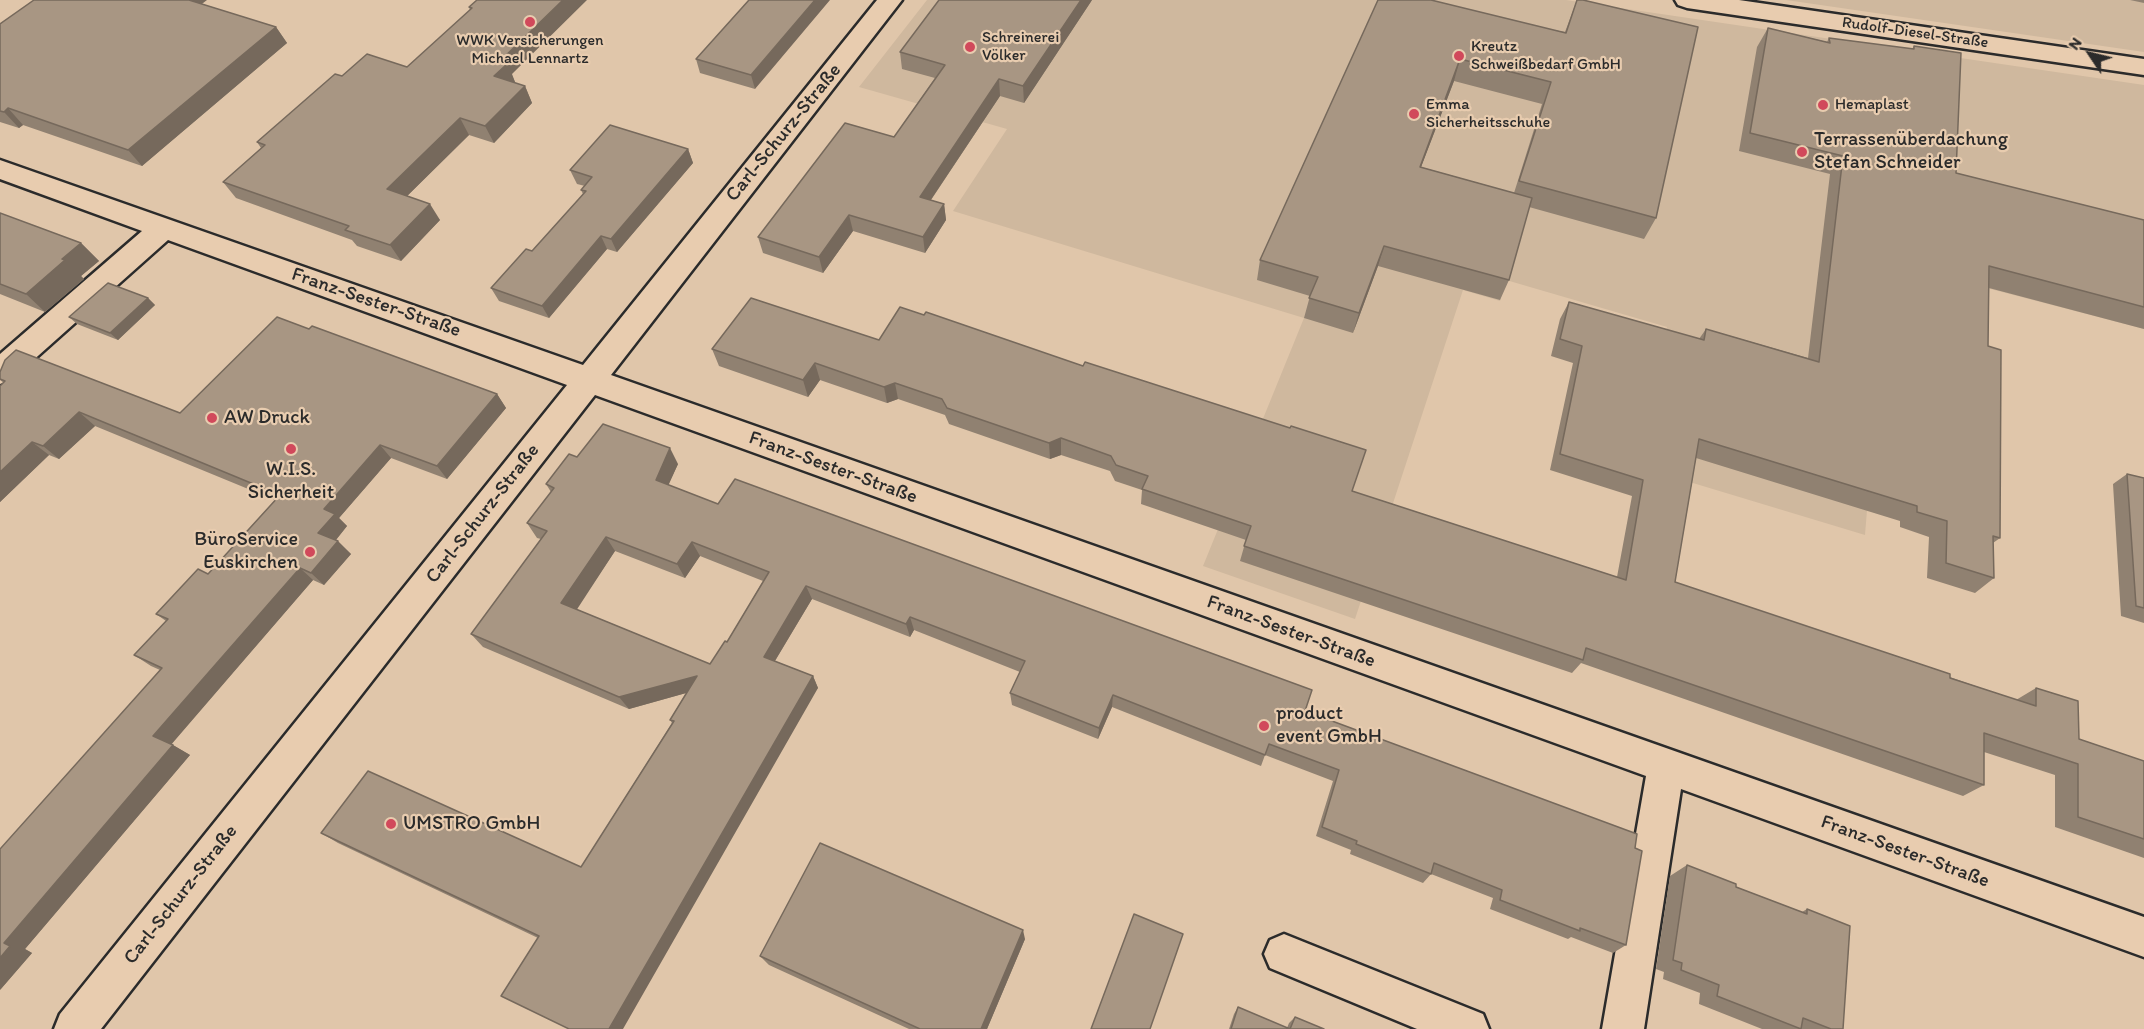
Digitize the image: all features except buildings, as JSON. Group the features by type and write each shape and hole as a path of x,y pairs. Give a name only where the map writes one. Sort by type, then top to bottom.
{"street":[{"name":"Carl-Schurz-Straße","path":"75,1029 890,0"},
{"name":"Rudolf-Diesel-Straße","path":"1687,0 2144,67"},
{"name":"Franz-Sester-Straße","path":"0,169 2144,937"},
{"path":"0,372 164,227"},
{"path":"1623,1029 1666,767"},
{"path":"1284,954 1468,1029"}],"shaded area":[{"path":"927,0 1566,0 2144,85 2144,329 1887,262 1865,535 1683,480 1644,435 1667,327 1506,280 1500,301 1463,290 1355,619 1203,566 1304,318 953,211 1007,129 859,87"},
{"path":"1786,0 2144,0 2144,52"}],"place":[{"name":"WWK Versicherungen Michael Lennartz","path":"530,22"},
{"name":"Schreinerei Völker","path":"970,47"},
{"name":"Kreutz Schweißbedarf GmbH","path":"1459,56"},
{"name":"Hemaplast","path":"1823,105"},
{"name":"Emma Sicherheitsschuhe","path":"1414,114"},
{"name":"Terrassenüberdachung Stefan Schneider","path":"1802,152"},
{"name":"AW Druck","path":"212,418"},
{"name":"W.I.S. Sicherheit","path":"291,449"},
{"name":"BüroService Euskirchen","path":"310,552"},
{"name":"product event GmbH","path":"1264,726"},
{"name":"UMSTRO GmbH","path":"391,824"}]}
